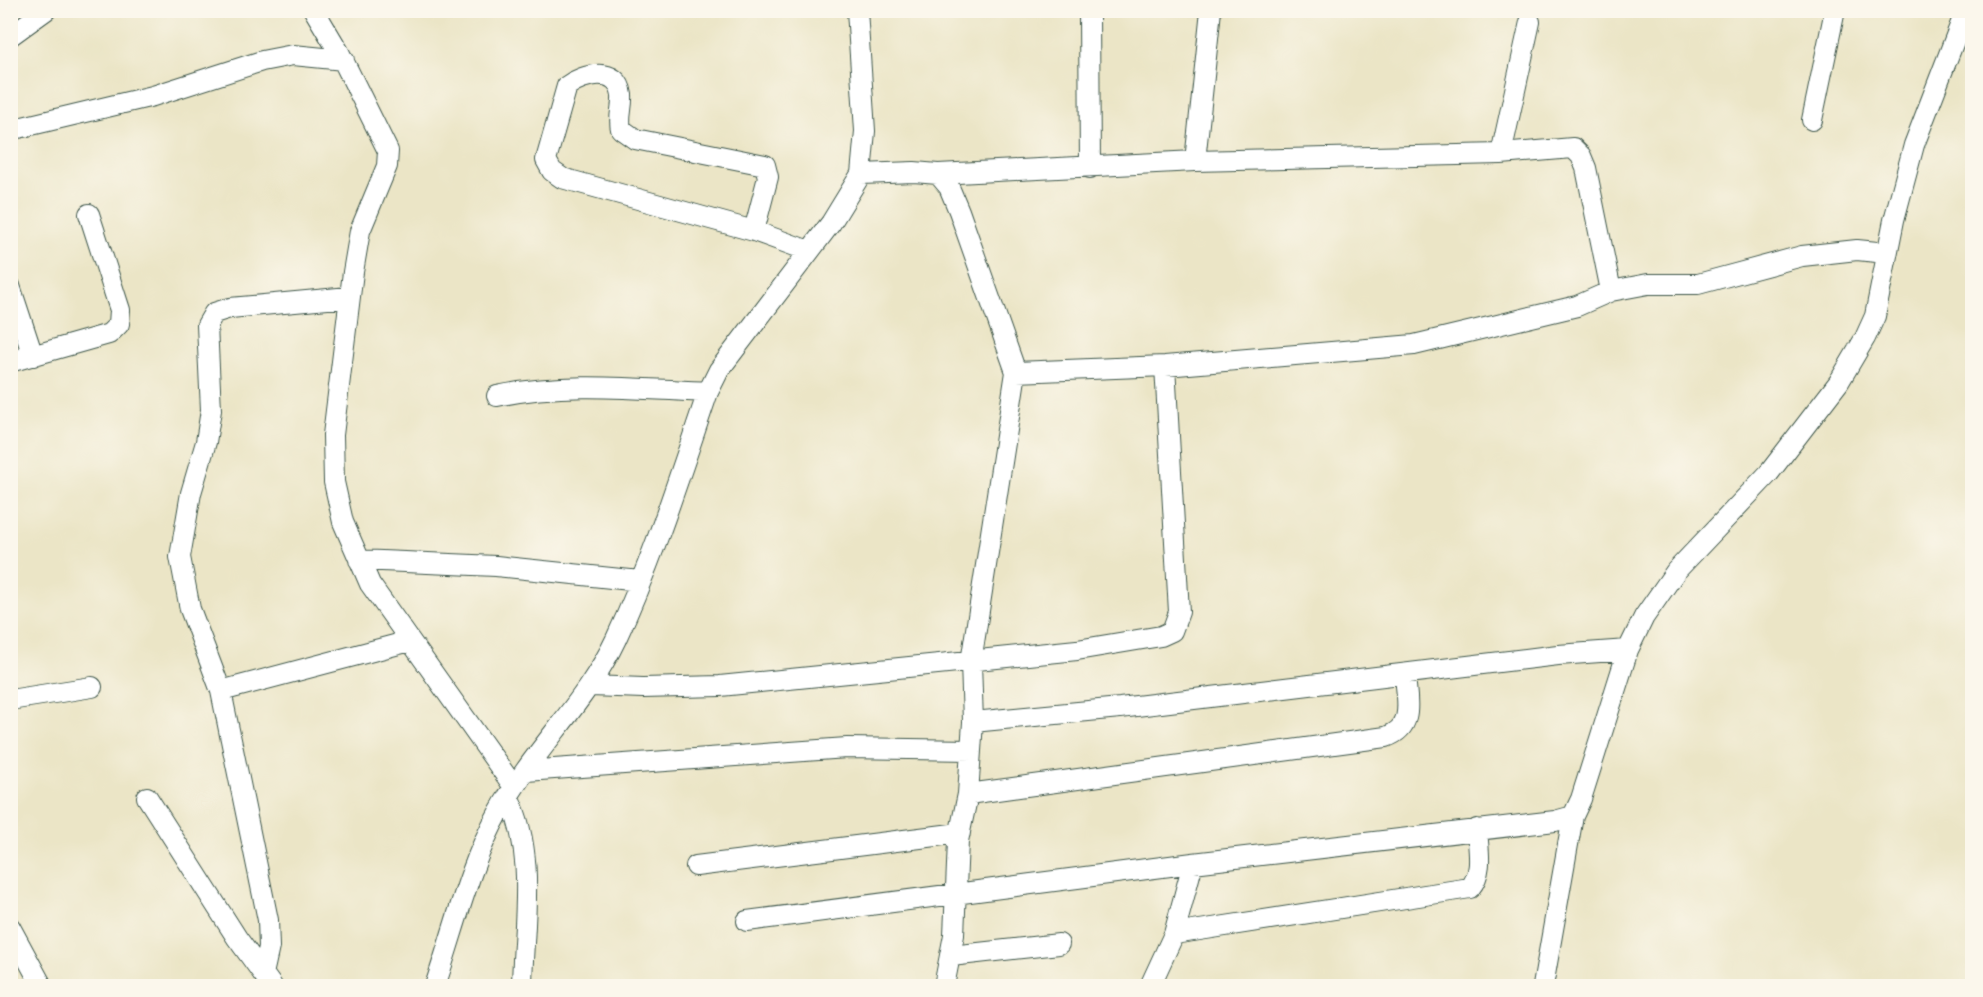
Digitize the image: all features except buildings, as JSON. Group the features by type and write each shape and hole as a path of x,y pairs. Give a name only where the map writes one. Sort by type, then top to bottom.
{"street":[{"path":"10,36 46,10"},
{"path":"314,10 344,60 388,151 387,166 360,231 349,297 333,435 333,469 343,522 370,584 511,792 525,844 522,987"},
{"path":"435,987 481,849 511,792 591,686 616,638 640,581 708,392 735,347 831,223 861,174 865,131 857,10"},
{"path":"1089,10 1090,168"},
{"path":"1195,161 1211,10"},
{"path":"1812,120 1835,10"},
{"path":"1543,987 1573,816 1581,799 1628,650 1659,592 1769,473 1839,382 1875,316 1887,253 1914,145 1966,10"},
{"path":"1501,154 1530,22"},
{"path":"10,130 153,96 262,61 293,55 344,60"},
{"path":"754,231 768,177 765,165 635,139 621,129 618,119 622,95 615,82 603,74 586,74 567,86 546,160 552,171 562,177 754,231 809,251"},
{"path":"861,174 914,172 938,174 1195,161 1501,154 1573,148 1581,156 1586,168 1611,291"},
{"path":"938,174 949,188 959,211 1016,372 971,662 973,722 968,794 960,833 951,956 944,987"},
{"path":"10,362 109,334 119,324 120,310 89,214"},
{"path":"1016,372 1165,366 1414,345 1577,306 1611,291 1648,284 1698,284 1802,256 1857,250 1887,253"},
{"path":"10,286 33,356"},
{"path":"268,980 268,920 221,691 190,609 180,557 191,493 206,442 211,410 207,325 214,313 230,308 349,297"},
{"path":"591,686 643,688 720,686 1077,650 1161,636 1172,631 1179,612 1165,366"},
{"path":"497,396 574,387 708,392"},
{"path":"359,560 496,566 640,581"},
{"path":"221,691 410,641"},
{"path":"973,722 1405,676 1558,655 1628,650"},
{"path":"968,794 1386,737 1402,729 1407,720 1405,676"},
{"path":"10,700 92,687"},
{"path":"526,771 847,748 971,750"},
{"path":"147,797 268,980"},
{"path":"747,921 1193,863 1555,821 1573,816"},
{"path":"1174,934 1470,888 1478,879 1477,829"},
{"path":"696,866 960,833"},
{"path":"1150,987 1174,934 1193,863"},
{"path":"10,927 16,953 42,987"},
{"path":"951,956 1059,944"}]}
